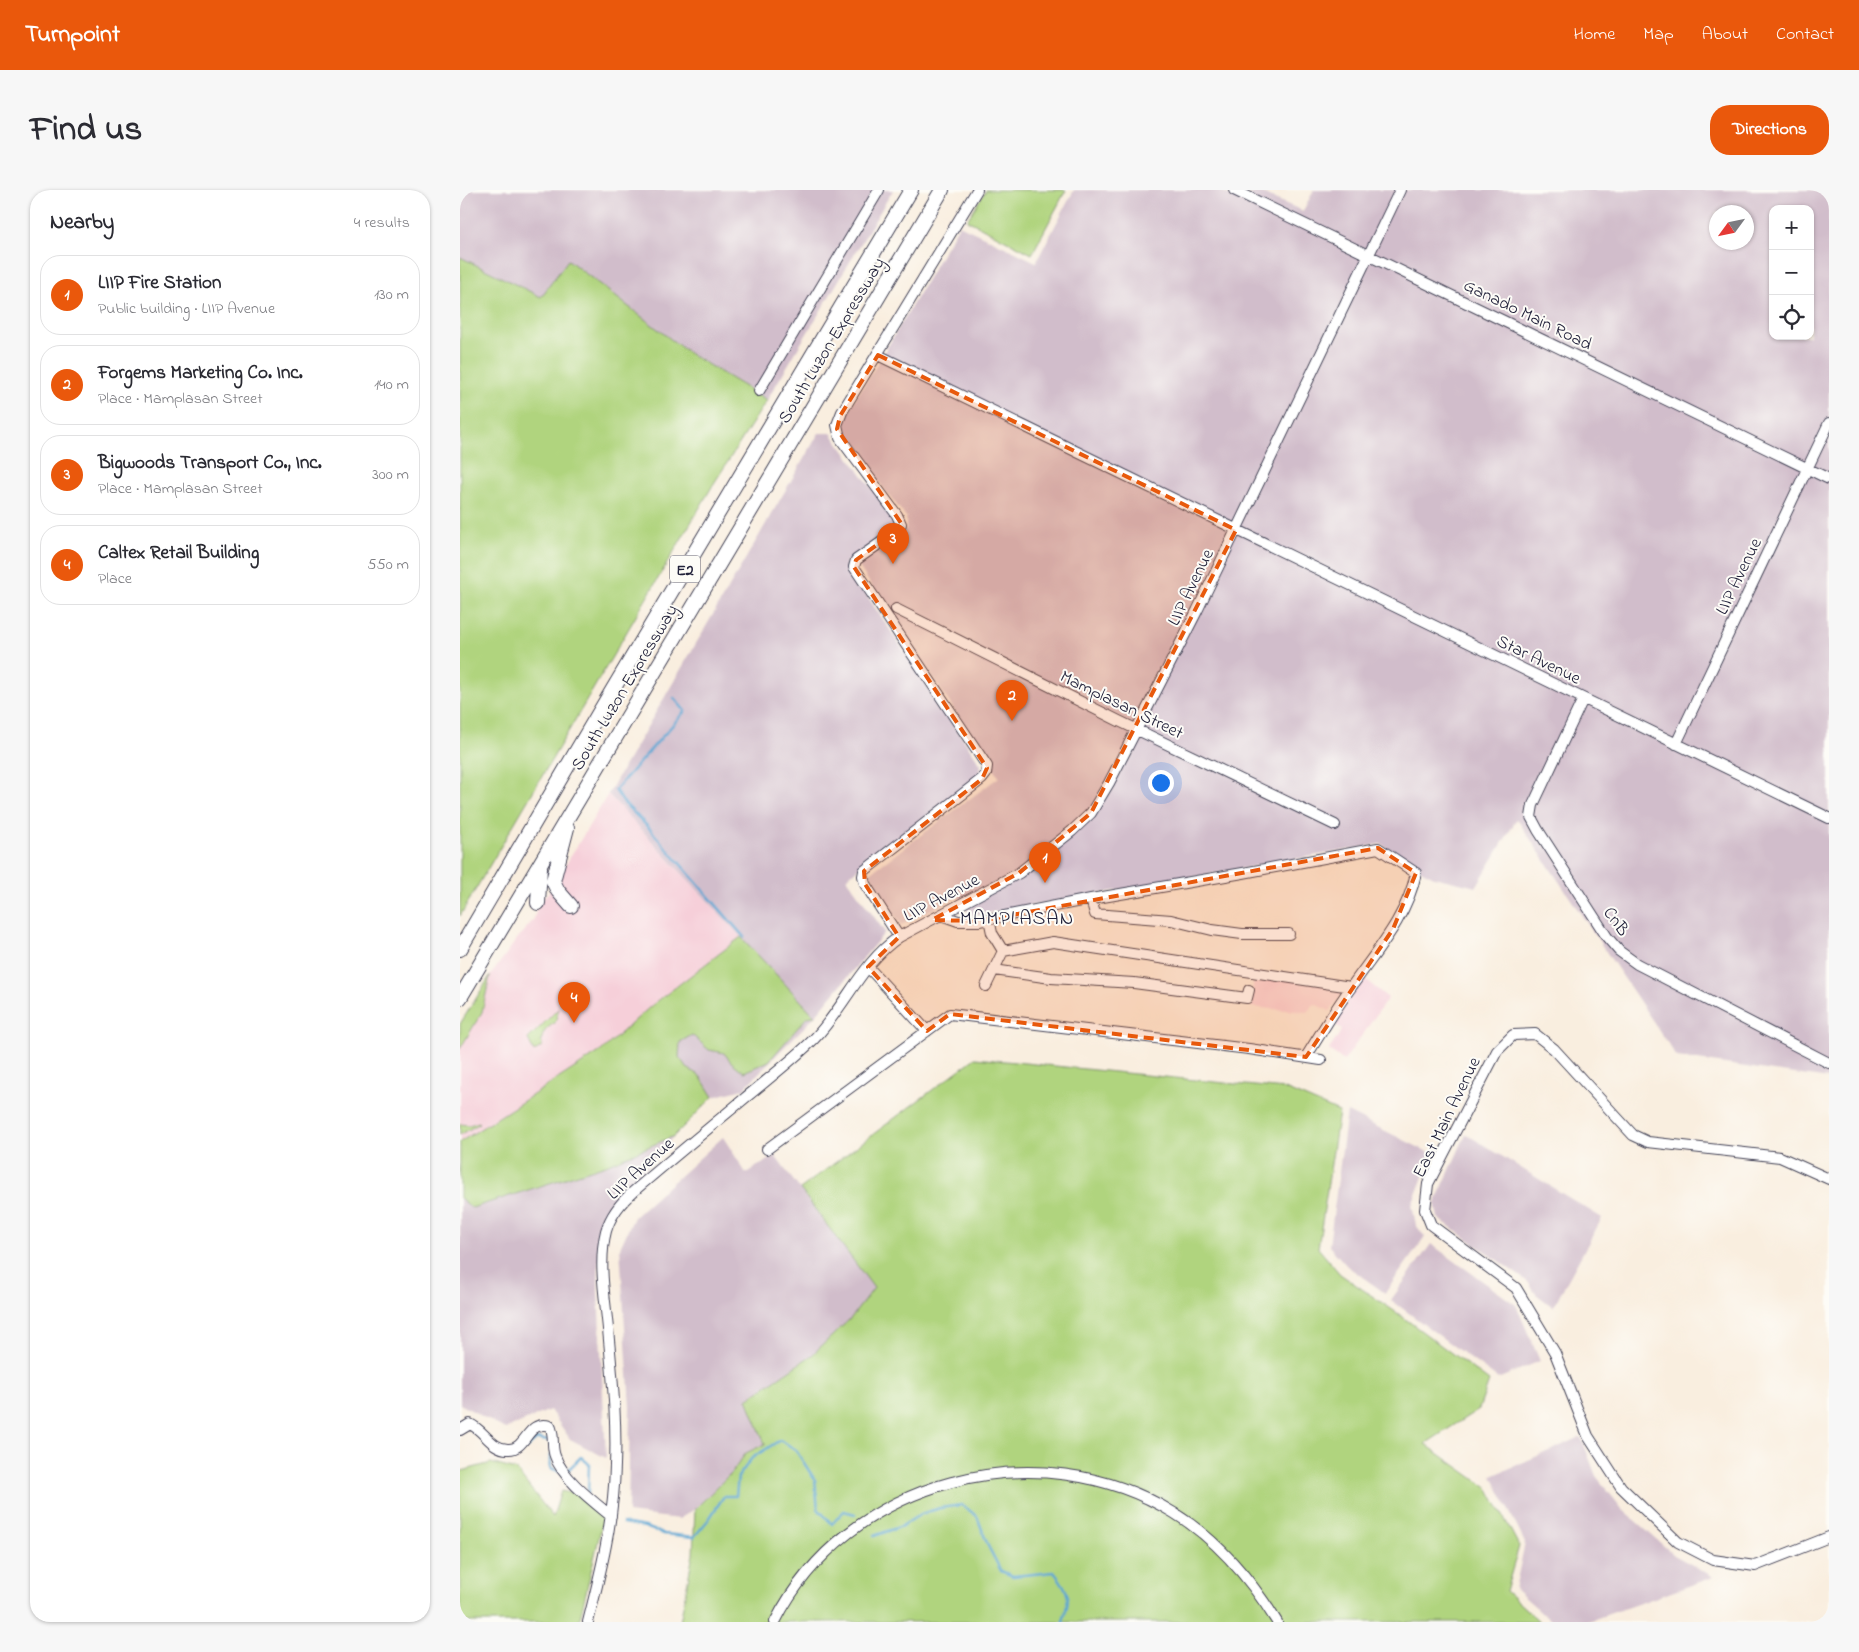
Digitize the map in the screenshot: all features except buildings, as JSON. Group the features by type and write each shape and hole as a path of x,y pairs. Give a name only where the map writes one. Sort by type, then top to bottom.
{"highway":[{"name":"South Luzon Expressway","path":"460,949 911,190"},
{"name":"South Luzon Expressway","path":"460,998 942,190"},
{"path":"571,906 552,881 572,809"},
{"path":"538,903 540,864"}],"street":[{"path":"759,391 879,190"},
{"path":"899,937 865,884 864,871 982,779 986,774 987,768 985,762 854,567 856,560 896,532 901,526 899,518 844,443 837,429 840,416 977,190"},
{"name":"Ganado Main Road","path":"1234,190 1829,479"},
{"name":"LIIP Avenue","path":"588,1622 611,1516 616,1464 615,1417 602,1259 605,1236 612,1217 619,1205 634,1191 781,1069 812,1040 868,967 885,948 899,937 1019,873 1072,831 1091,812 1137,730 1400,190"},
{"name":"Star Avenue","path":"878,356 1829,818"},
{"name":"LIIP Avenue","path":"1676,744 1829,423"},
{"name":"Mamplasan Street","path":"896,609 1137,730 1335,825"},
{"name":"CnB","path":"1583,699 1534,805 1531,817 1601,928 1619,951 1637,964 1829,1064"},
{"path":"941,915 958,921 979,921 1378,848 1416,873 1414,883 1393,930 1351,987 1306,1057"},
{"path":"1091,899 1095,914 1171,920 1212,930 1242,934 1289,934"},
{"path":"989,919 992,933 1003,952"},
{"path":"1003,952 1053,942 1351,987"},
{"path":"986,986 1003,952"},
{"path":"868,967 927,1031"},
{"path":"994,970 1052,978 1134,983 1248,998 1249,990"},
{"path":"767,1149 950,1014 1321,1060"},
{"name":"East Main Avenue","path":"1829,1179 1780,1157 1648,1142 1633,1135 1554,1049 1535,1034 1513,1035 1497,1051 1428,1184 1425,1210 1431,1225 1516,1288 1554,1352 1588,1436 1622,1487 1678,1542 1713,1560 1756,1566 1829,1537"},
{"path":"460,1430 470,1424 495,1446 508,1450 517,1447 534,1427 543,1424 550,1426 554,1454 558,1464 581,1491 611,1516"},
{"path":"775,1622 789,1599 815,1564 847,1534 883,1510 922,1491 956,1480 985,1474 1028,1471 1072,1475 1100,1482 1134,1493 1173,1512 1209,1538 1230,1558 1254,1586 1277,1622"}],"highlighted area":[{"path":"878,355 1236,530 1091,813 1019,873 932,920 979,921 1378,848 1416,873 1393,929 1306,1057 950,1014 927,1031 868,967 899,937 865,884 864,871 982,779 987,768 854,567 856,560 903,526 837,429 840,416"}],"shaded area":[{"path":"460,190 893,190 767,400 690,354 568,261 541,297 460,257"},
{"path":"1074,190 1219,190 1247,203 1253,190 1303,211 1314,190 1829,190 1829,1079 1677,1057 1517,819 1476,887 1434,877 1415,867 1381,844 971,916 958,896 901,925 869,874 999,777 857,564 906,529 906,517 843,436 841,422 959,225 1036,262"},
{"path":"819,433 831,433 894,518 895,528 845,563 981,765 980,772 976,778 846,878 885,932 815,1016 743,1089 713,1097 700,1076 687,1068 679,1057 679,1042 692,1035 709,1050 724,1053 731,1062 769,1061 807,1017 814,1015 608,794"},
{"path":"608,794 741,937 651,1006 601,1051 460,1143 460,1024 490,976 534,919 538,903 550,891"},
{"path":"1254,973 1347,988 1330,1011 1314,1004 1307,1012 1251,1007"},
{"path":"1362,977 1388,998 1344,1061 1329,1050 1342,1030 1331,1021"},
{"path":"1347,1112 1432,1154 1412,1205 1416,1225 1425,1237 1385,1293 1347,1266 1329,1246"},
{"path":"1466,1134 1602,1218 1553,1307 1536,1294 1528,1282 1438,1218 1435,1203"},
{"path":"674,1136 612,1207 599,1236 598,1291 606,1458 570,1439 550,1410 505,1429 460,1404 460,1198 472,1208 606,1165"},
{"path":"723,1137 746,1173 775,1156 874,1288 851,1318 812,1355 747,1399 765,1445 746,1453 733,1471 695,1509 679,1519 628,1513 630,1407 620,1248 634,1217"},
{"path":"1431,1244 1516,1305 1540,1361 1498,1379 1391,1300"},
{"path":"1581,1437 1596,1476 1622,1509 1674,1555 1714,1577 1586,1622 1553,1622 1515,1589 1525,1543 1492,1476"}],"green space":[{"path":"986,190 1066,190 1032,254 967,220"},
{"path":"460,257 541,297 568,260 690,354 767,400 713,485 460,916"},
{"path":"741,937 815,1016 807,1017 769,1061 744,1072 731,1062 724,1053 709,1050 692,1035 680,1042 679,1057 687,1068 700,1076 713,1097 674,1136 606,1165 472,1208 460,1198 460,1142 601,1051 651,1006"},
{"path":"490,976 482,1012 460,1049 460,1024"},
{"path":"559,1008 555,1023 548,1027 543,1036 542,1046 534,1052 528,1039"},
{"path":"975,1058 1285,1089 1339,1112 1318,1248 1340,1274 1400,1315 1489,1381 1479,1409 1425,1444 1489,1489 1519,1546 1506,1591 1540,1622 680,1622 693,1554 695,1509 733,1471 746,1453 765,1444 747,1399 812,1355 851,1318 874,1288 800,1189"},
{"path":"479,1122 460,1135 460,1124 469,1125"},
{"path":"491,1463 516,1470 553,1517 561,1491 581,1495 605,1512 579,1622 460,1622 460,1470"}],"waterway":[{"path":"674,698 685,711 615,790 623,802 649,828 744,937"},
{"path":"492,1448 500,1456 518,1455 537,1439 549,1441"},
{"path":"623,1523 645,1527 664,1534 694,1537 724,1496 736,1496 738,1477 752,1458 780,1440 795,1449 815,1480 818,1509 832,1524 844,1511 855,1514"},
{"path":"550,1456 551,1468 558,1471"},
{"path":"567,1471 581,1457 589,1464 588,1493"},
{"path":"874,1536 902,1526 921,1514 940,1508 962,1505 977,1516 988,1546 1001,1571 1013,1576 1054,1572 1064,1585 1068,1596 1063,1622"}],"place":[{"name":"Bigwoods Transport Co., Inc.","path":"893,564"},
{"name":"Forgems Marketing Co. Inc.","path":"1012,721"},
{"name":"LIIP Fire Station","path":"1045,883"},
{"name":"Caltex Retail Building","path":"574,1023"}],"district":[{"name":"MAMPLASAN","path":"1017,917"}]}
